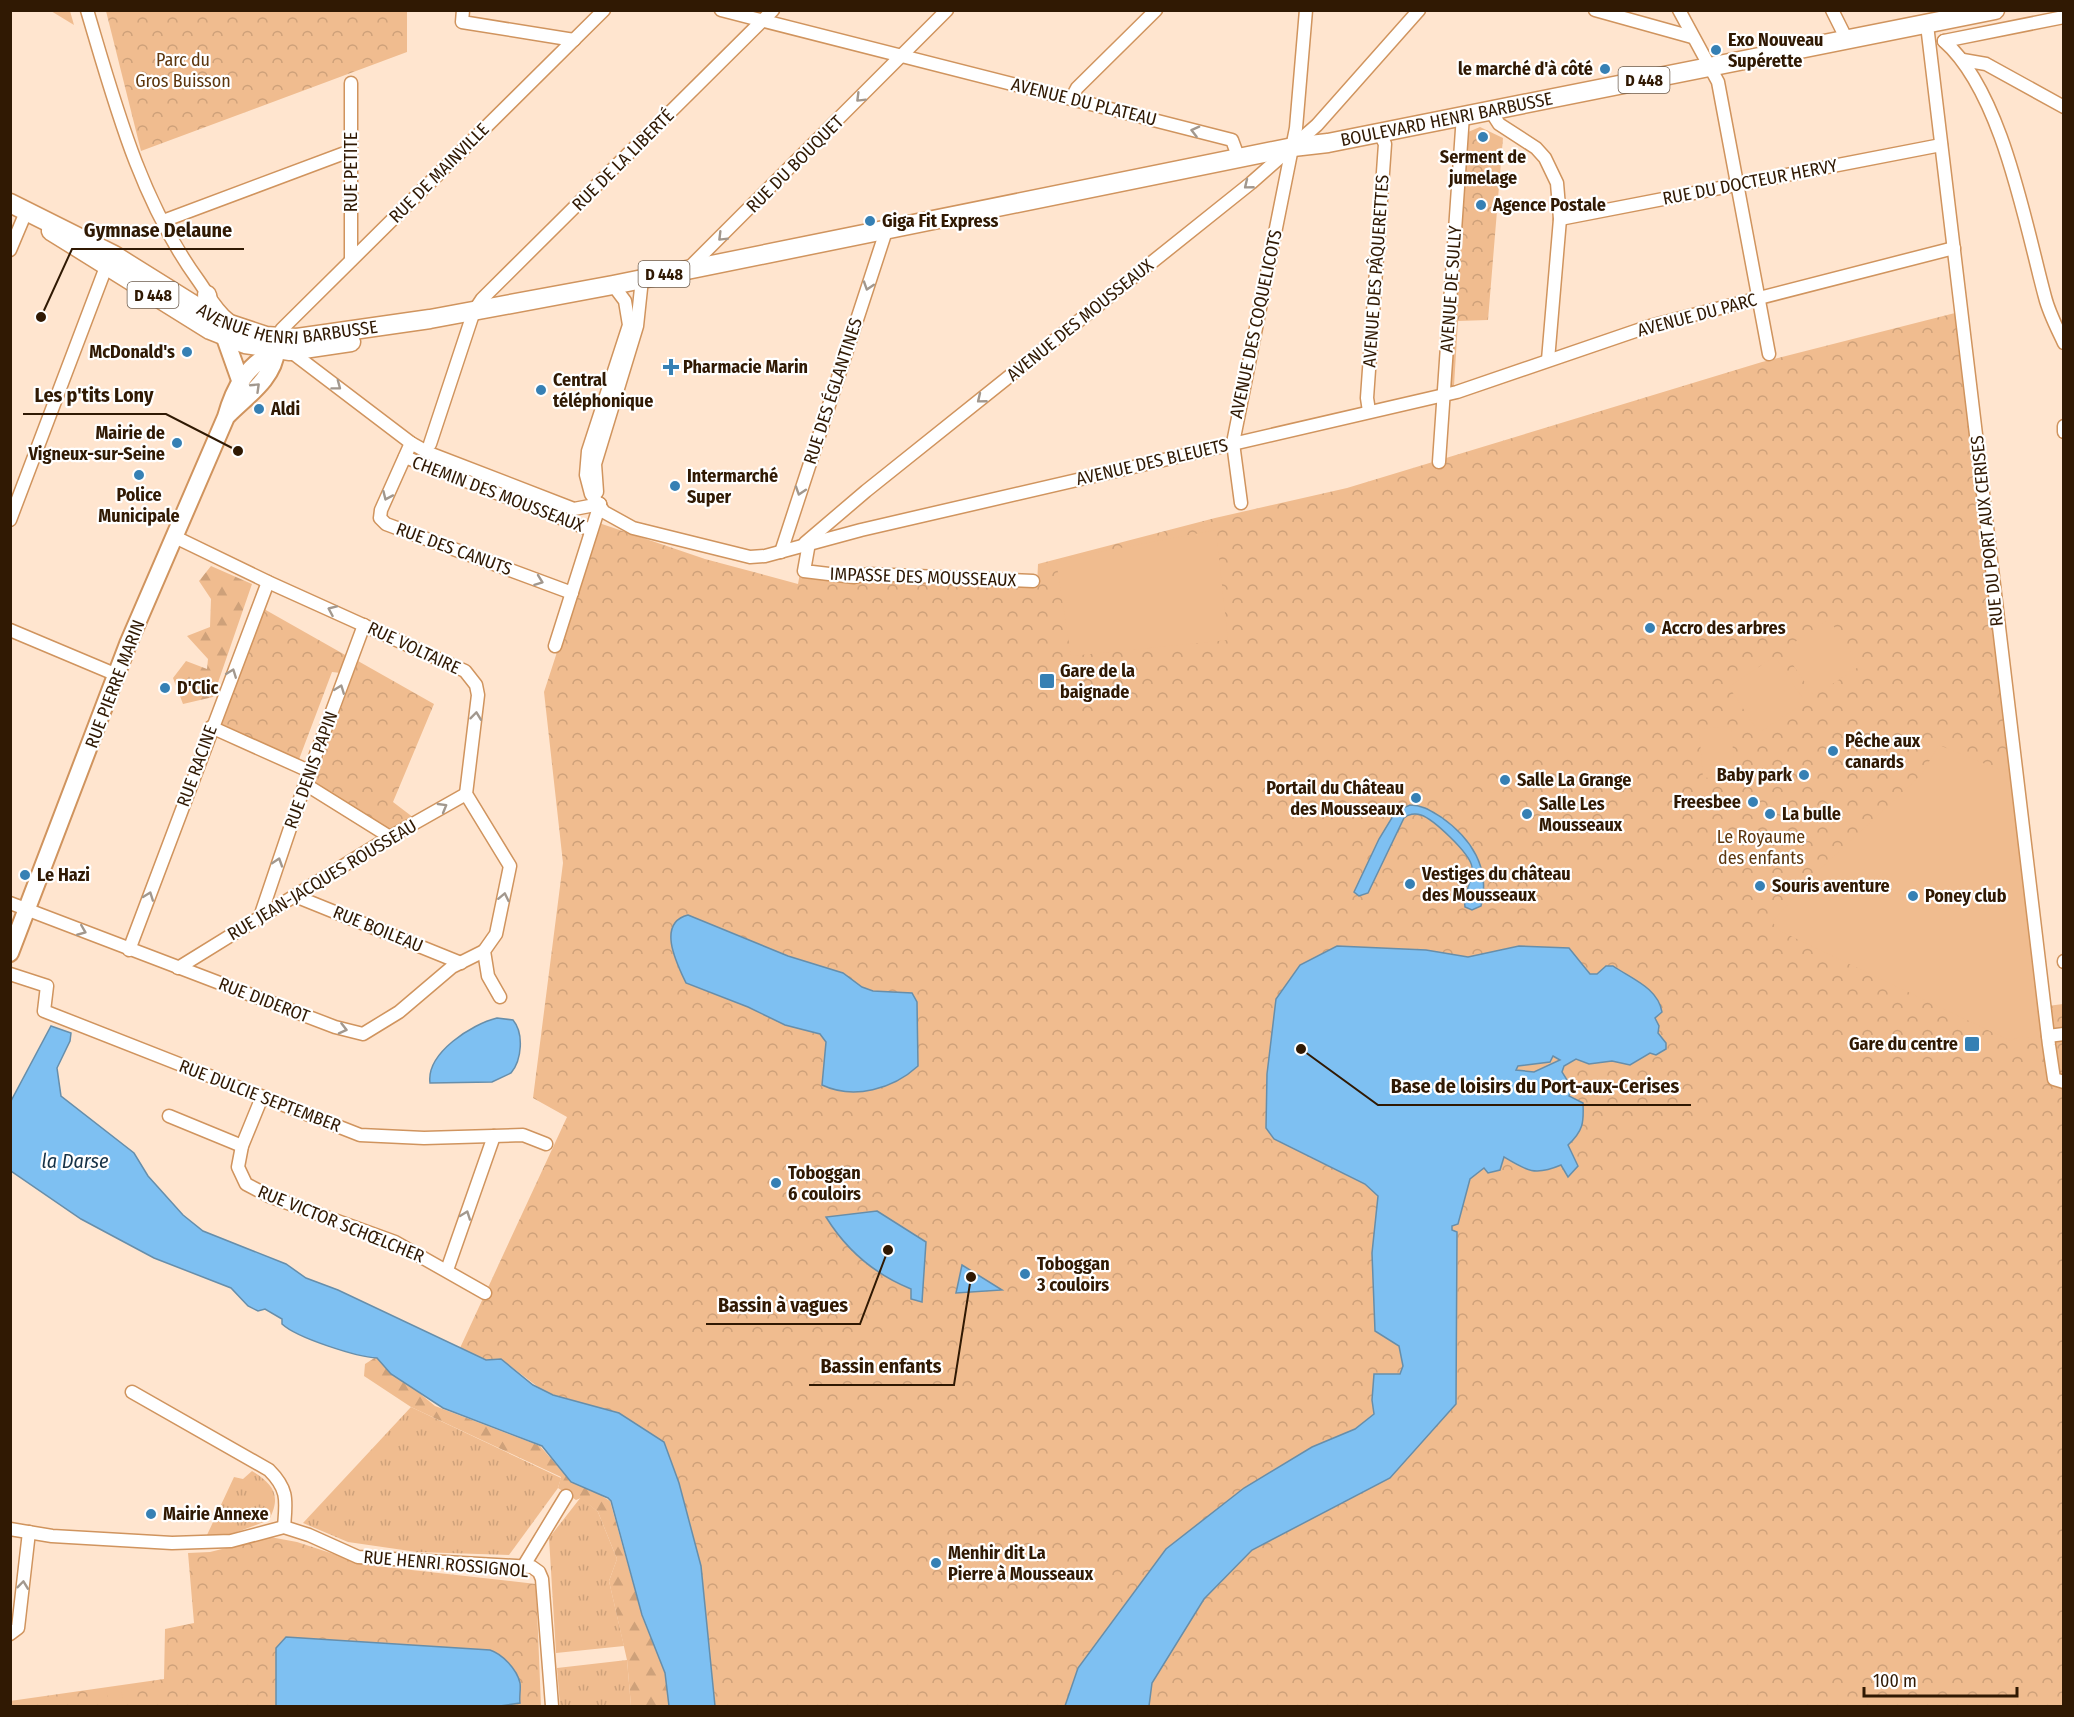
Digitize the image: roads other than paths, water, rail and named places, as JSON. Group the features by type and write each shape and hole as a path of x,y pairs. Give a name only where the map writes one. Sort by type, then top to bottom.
{"main road":[{"name":"BOULEVARD HENRI BARBUSSE","path":"892,230 1293,147 1328,143 1988,11"},
{"name":"AVENUE HENRI BARBUSSE","path":"18,207 79,235 198,308 229,330 280,346 315,349 392,333 430,319"},
{"name":"AVENUE HENRI BARBUSSE","path":"18,207 63,241 106,267 198,308"},
{"name":"AVENUE HENRI BARBUSSE","path":"280,346 366,328 430,319 613,285 892,230"}],"street":[{"path":"87,10 124,138 163,221 189,269 198,308"},
{"path":"463,10 462,22 574,40"},
{"name":"RUE DE MAINVILLE","path":"280,346 282,329 604,10"},
{"name":"AVENUE DU PLATEAU","path":"721,10 1232,140 1239,159"},
{"name":"RUE DE LA LIBERTÉ","path":"474,311 482,299 773,10"},
{"name":"RUE DU BOUQUET","path":"688,270 947,10"},
{"path":"1071,99 1077,88 1156,10"},
{"name":"AVENUE DES COQUELICOTS","path":"1241,502 1233,443 1293,147 1306,10"},
{"name":"AVENUE DES MOUSSEAUX","path":"807,543 866,491 1293,147 1317,125 1419,10"},
{"path":"1595,10 1692,37"},
{"path":"1679,10 1718,82 1769,354"},
{"path":"1832,10 1847,40"},
{"path":"2064,17 1944,41 1963,60 1975,78 2007,154 2046,300 2064,343"},
{"name":"RUE DU PORT AUX CERISES","path":"1927,25 2048,1036 2054,1079 2064,1082"},
{"path":"1963,60 1986,64 2064,107"},
{"name":"RUE PETITE","path":"351,83 351,260"},
{"path":"1490,110 1499,124 1536,148 1545,158 1557,183 1560,219 1548,360"},
{"name":"AVENUE DE SULLY","path":"1439,462 1463,115"},
{"name":"AVENUE DES PÂQUERETTES","path":"1369,411 1367,398 1385,144 1379,132"},
{"name":"RUE DU DOCTEUR HERVY","path":"1560,219 1941,145"},
{"path":"163,221 351,151"},
{"path":"10,250 18,207"},
{"name":"RUE DES ÉGLANTINES","path":"781,552 892,230"},
{"name":"AVENUE DU PARC","path":"1444,395 1650,326 1954,248"},
{"path":"10,520 106,267"},
{"path":"189,269 198,308"},
{"name":"CHEMIN DES MOUSSEAUX","path":"600,504 595,464 637,326 642,279"},
{"name":"CHEMIN DES MOUSSEAUX","path":"613,285 625,301 629,325 585,464 587,486 600,504 614,519 633,528 750,557 781,552 807,543"},
{"path":"430,444 474,311"},
{"path":"229,330 240,380"},
{"name":"CHEMIN DES MOUSSEAUX","path":"280,346 411,443 429,453 574,509 600,504"},
{"name":"RUE PIERRE MARIN","path":"10,953 117,675 240,380 280,346"},
{"name":"RUE PIERRE MARIN","path":"226,417 267,376 280,346"},
{"name":"AVENUE DES BLEUETS","path":"807,543 1444,395"},
{"path":"2064,426 2064,432"},
{"name":"RUE DES CANUTS","path":"411,443 381,510 380,518 387,524 572,593"},
{"name":"CHEMIN DES MOUSSEAUX","path":"405,457 591,530"},
{"path":"555,646 600,504"},
{"name":"RUE VOLTAIRE","path":"176,537 268,582 465,671 476,685 478,695 466,794"},
{"name":"IMPASSE DES MOUSSEAUX","path":"807,543 804,571 855,577 868,574 1033,581"},
{"name":"RUE RACINE","path":"129,950 211,727 268,582"},
{"name":"RUE DENIS PAPIN","path":"260,917 309,771 364,625"},
{"path":"10,630 117,675"},
{"path":"211,727 309,771"},
{"path":"305,784 390,837"},
{"path":"466,794 510,866 496,934 484,951 489,976 500,997"},
{"name":"RUE JEAN-JACQUES ROUSSEAU","path":"178,968 390,837 466,794"},
{"name":"RUE BOILEAU","path":"295,896 461,963"},
{"name":"RUE DIDEROT","path":"10,903 335,1027 363,1034 399,1012 452,967 484,951"},
{"name":"RUE DULCIE SEPTEMBER","path":"10,974 47,986 44,1011 360,1135 424,1138 523,1135 546,1144"},
{"path":"2048,1036 2064,1034"},
{"name":"RUE VICTOR SCHŒLCHER","path":"262,1097 242,1146 238,1167 246,1184 271,1197 395,1242 485,1293"},
{"path":"169,1116 242,1146"},
{"path":"447,1270 494,1136"},
{"path":"10,1529 172,1543 231,1541 284,1527 286,1496 281,1482 269,1470 132,1392"},
{"path":"523,1567 566,1496"},
{"name":"RUE HENRI ROSSIGNOL","path":"284,1527 309,1535 358,1557 532,1567 543,1579 552,1707"},
{"path":"10,1634 18,1628 29,1532"}],"water":[{"path":"1410,805 1423,807 1441,817 1452,825 1469,844 1481,867 1483,892 1481,906 1472,910 1465,907 1465,897 1472,872 1470,861 1450,837 1434,823 1416,814 1404,818 1368,893 1359,896 1354,892 1379,839 1396,811"},
{"path":"688,915 788,956 843,973 862,987 873,991 912,993 917,1002 918,1066 897,1081 873,1090 847,1092 822,1085 826,1042 820,1034 785,1025 748,1007 686,983 674,955 671,935 678,919"},
{"path":"1337,946 1426,950 1468,957 1519,946 1569,948 1590,974 1597,974 1606,966 1613,966 1650,990 1660,1004 1662,1012 1655,1018 1659,1026 1658,1033 1666,1043 1666,1049 1656,1055 1650,1053 1630,1065 1612,1061 1589,1064 1576,1059 1564,1066 1562,1072 1572,1088 1569,1096 1583,1103 1583,1121 1580,1131 1568,1145 1578,1166 1568,1177 1561,1165 1538,1171 1525,1169 1504,1157 1500,1170 1488,1173 1484,1168 1470,1179 1458,1224 1452,1226 1452,1230 1457,1232 1456,1404 1390,1478 1252,1550 1204,1599 1152,1683 1149,1706 1065,1706 1078,1668 1166,1549 1244,1488 1312,1447 1355,1429 1374,1414 1372,1400 1374,1374 1400,1374 1403,1366 1399,1346 1375,1331 1372,1253 1378,1196 1365,1184 1274,1139 1266,1128 1267,1074 1276,999 1300,965","holes":["1553,1056 1560,1060 1534,1072 1516,1070 1518,1066 1550,1062"]},
{"path":"497,1018 513,1020 519,1032 518,1061 511,1073 492,1082 430,1083 435,1061 443,1051 475,1026"},
{"name":"la Darse","path":"51,1026 71,1033 70,1041 57,1068 61,1096 134,1153 148,1176 183,1215 203,1231 286,1264 306,1278 338,1290 486,1360 501,1359 533,1385 553,1395 619,1413 664,1442 679,1483 701,1566 715,1706 669,1706 665,1673 642,1615 611,1501 571,1482 542,1446 443,1408 391,1374 377,1358 342,1350 300,1335 282,1324 282,1319 265,1309 258,1311 248,1306 231,1288 154,1258 81,1219 11,1171 11,1101"},
{"path":"877,1211 926,1242 922,1302 911,1299 911,1289 873,1269 862,1260 852,1251 826,1217"},
{"path":"962,1265 1002,1290 956,1293"},
{"path":"286,1637 490,1650 504,1659 516,1672 520,1683 520,1703 500,1706 276,1706 276,1648"}],"place":[{"name":"Exo Nouveau Supérette","path":"1716,50"},
{"name":"le marché d'à côté","path":"1605,69"},
{"name":"Serment de jumelage","path":"1483,137"},
{"name":"Agence Postale","path":"1481,205"},
{"name":"Giga Fit Express","path":"870,221"},
{"name":"Gymnase Delaune","path":"41,317"},
{"name":"McDonald's","path":"187,352"},
{"name":"Pharmacie Marin","path":"671,367"},
{"name":"Central téléphonique","path":"541,390"},
{"name":"Aldi","path":"259,409"},
{"name":"Mairie de Vigneux-sur-Seine","path":"177,443"},
{"name":"Les p'tits Lony","path":"238,451"},
{"name":"Police Municipale","path":"139,475"},
{"name":"Intermarché Super","path":"675,486"},
{"name":"Accro des arbres","path":"1650,628"},
{"name":"Gare de la baignade","path":"1047,681"},
{"name":"D'Clic","path":"165,688"},
{"name":"Pêche aux canards","path":"1833,751"},
{"name":"Baby park","path":"1804,775"},
{"name":"Salle La Grange","path":"1505,780"},
{"name":"Portail du Château des Mousseaux","path":"1416,798"},
{"name":"Freesbee","path":"1753,802"},
{"name":"Salle Les Mousseaux","path":"1527,814"},
{"name":"La bulle","path":"1770,814"},
{"name":"Le Hazi","path":"25,875"},
{"name":"Vestiges du château des Mousseaux","path":"1410,884"},
{"name":"Souris aventure","path":"1760,886"},
{"name":"Poney club","path":"1913,896"},
{"name":"Gare du centre","path":"1972,1044"},
{"name":"Base de loisirs du Port-aux-Cerises","path":"1301,1049"},
{"name":"Toboggan 6 couloirs","path":"776,1183"},
{"name":"Bassin à vagues","path":"888,1250"},
{"name":"Toboggan 3 couloirs","path":"1025,1274"},
{"name":"Bassin enfants","path":"971,1277"},
{"name":"Mairie Annexe","path":"151,1514"},
{"name":"Menhir dit La Pierre à Mousseaux","path":"936,1563"}],"park label":[{"name":"Parc du Gros Buisson","path":"183,70"},
{"name":"Le Royaume des enfants","path":"1761,847"}]}
